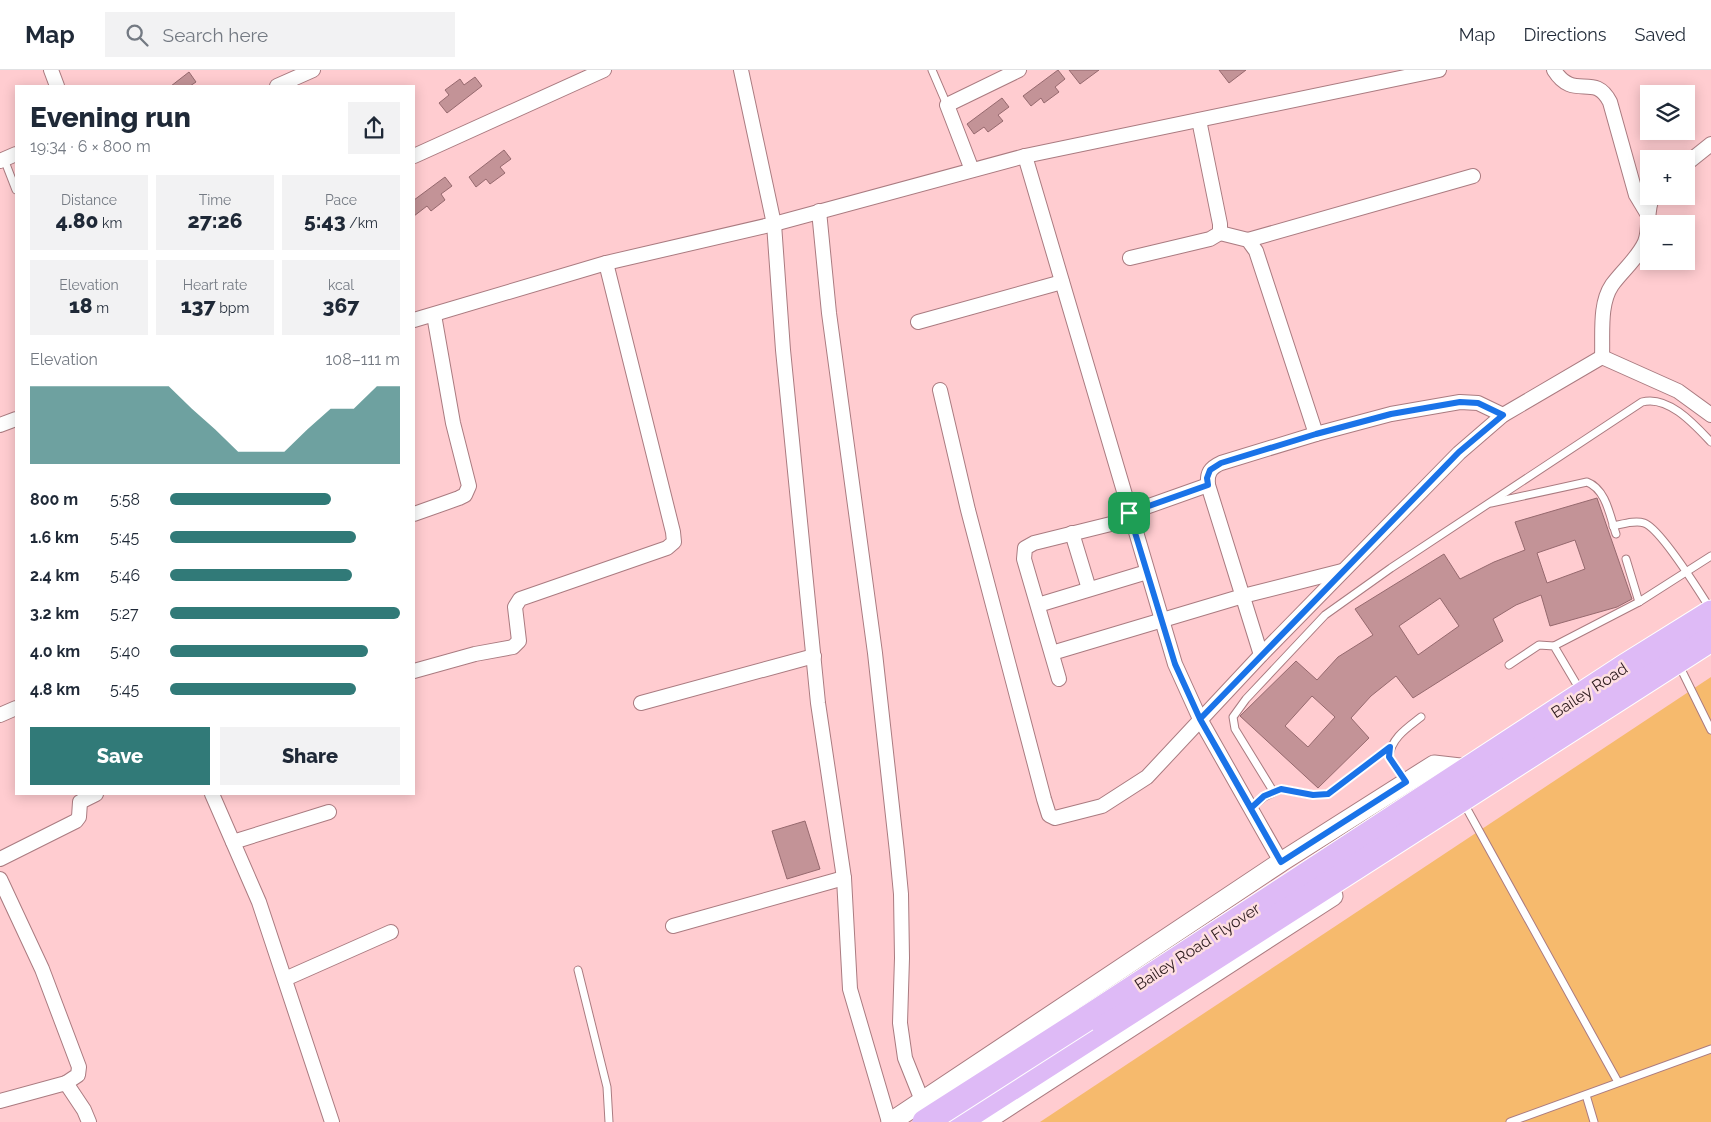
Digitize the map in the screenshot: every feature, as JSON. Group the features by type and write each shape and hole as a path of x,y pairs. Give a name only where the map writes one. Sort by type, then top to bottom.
{"highway":[{"name":"Bailey Road","path":"1478,776 1583,694 1711,612"},
{"name":"Bailey Road","path":"1478,776 1677,661 1711,639"},
{"name":"Bailey Road Flyover","path":"958,1122 1091,1027 1478,776"},
{"name":"Bailey Road Flyover","path":"923,1112 1091,1027"}],"main road":[{"path":"890,1122 923,1112 1281,862 1434,765 1478,776 1478,802 984,1122"}],"street":[{"path":"51,70 57,85"},
{"path":"279,85 312,70"},
{"path":"415,156 604,70"},
{"path":"741,70 774,224 783,350 818,703 844,878 850,989 890,1122"},
{"path":"972,170 947,105 1020,70"},
{"path":"415,320 606,262 774,224 1025,156 1411,73 1439,70"},
{"path":"1554,70 1566,84 1595,87 1606,94 1610,102 1636,195 1648,215"},
{"path":"1199,120 1220,232"},
{"path":"1695,157 1711,144"},
{"path":"1025,156 1160,620 1175,664 1200,719 1281,862"},
{"path":"1220,232 1248,240 1473,176"},
{"path":"1648,215 1649,205"},
{"path":"819,211 828,313 873,634 896,844 901,903 900,1023 905,1058 923,1112 933,1122"},
{"path":"1130,258 1210,239 1220,232"},
{"path":"1248,240 1256,251 1316,434"},
{"path":"1602,357 1605,302 1611,286 1640,250"},
{"path":"415,671 475,654 514,647 519,641 514,607 520,599 667,548 674,542 674,532 606,262"},
{"path":"918,322 1062,282"},
{"path":"415,514 459,498 465,494 469,486 453,423 434,315"},
{"path":"1602,357 1678,390 1711,415"},
{"path":"940,390 968,510 1049,815 1055,818 1102,806 1147,777 1261,655 1459,452 1503,415 1602,357"},
{"path":"1261,655 1208,485 1207,478 1210,470 1221,463 1316,434 1391,414 1460,402 1478,403 1503,415"},
{"path":"0,425 15,419"},
{"path":"1059,679 1024,559 1025,548 1034,543 1130,516 1208,485"},
{"path":"1072,533 1089,589"},
{"path":"1052,653 1243,596 1343,571"},
{"path":"1038,605 1147,572"},
{"path":"642,703 814,656"},
{"path":"0,715 15,708"},
{"path":"0,859 76,821 79,818 80,802 94,795"},
{"path":"212,795 259,902 332,1122"},
{"path":"233,842 329,812"},
{"path":"673,926 844,878"},
{"path":"0,879 42,968 79,1067 78,1075 66,1083 0,1101"},
{"path":"285,979 391,932"},
{"path":"66,1083 84,1110 89,1122"}],"lane":[{"path":"932,70 947,105"},
{"path":"7,158 15,186"},
{"path":"1273,791 1236,729 1233,717 1246,699 1325,616 1391,568 1642,402 1656,400 1671,406 1711,442"},
{"path":"1486,504 1587,482 1598,488 1602,495 1616,534"},
{"path":"1614,526 1637,522 1647,524 1687,572 1711,612"},
{"path":"1509,665 1539,645 1554,646 1639,602 1711,556"},
{"path":"1626,559 1639,602"},
{"path":"1554,646 1583,694"},
{"path":"1677,661 1711,730"},
{"path":"1251,808 1264,796 1281,789 1313,795 1328,794 1390,747 1401,733 1421,717"},
{"path":"1390,747 1389,757 1406,782"},
{"path":"1467,809 1618,1082"},
{"path":"578,970 607,1087 609,1122"},
{"path":"1510,1122 1711,1049"},
{"path":"1586,1094 1594,1122"}],"shaded area":[{"path":"1711,677 1711,1122 1040,1122"}],"building":[{"path":"1058,70 1065,79 1055,87 1059,92 1044,103 1041,98 1031,106 1023,96"},
{"path":"1069,70 1099,70 1080,84"},
{"path":"1219,70 1246,70 1229,83"},
{"path":"189,72 196,82 192,85 172,85"},
{"path":"475,77 482,86 447,113 439,103 449,95 445,90 460,79 464,85"},
{"path":"1002,98 1009,107 998,115 1003,121 988,132 984,127 974,134 967,124"},
{"path":"504,150 511,159 500,167 505,173 490,184 486,179 476,187 469,177"},
{"path":"445,177 452,186 441,194 445,200 431,211 427,206 415,215 415,199"},
{"path":"1597,498 1632,599 1617,607 1550,626 1541,595 1516,605 1493,619 1503,641 1413,698 1396,676 1371,696 1351,718 1369,738 1318,788 1240,716 1296,661 1317,680 1338,657 1373,635 1355,609 1444,554 1460,579 1494,562 1525,550 1515,522","holes":["1575,540 1585,569 1547,583 1537,553","1440,598 1459,626 1418,655 1399,626","1312,696 1335,717 1308,747 1285,726"]},
{"path":"805,821 820,869 787,879 772,831"}],"route":[{"path":"1129,513 1175,664 1200,719 1281,862 1406,782 1389,757 1390,747 1328,794 1321,796 1281,789 1264,796 1251,808 1200,719 1459,452 1503,415 1486,406 1469,402 1391,414 1316,434 1221,463 1208,473 1208,485 1129,513"}]}
